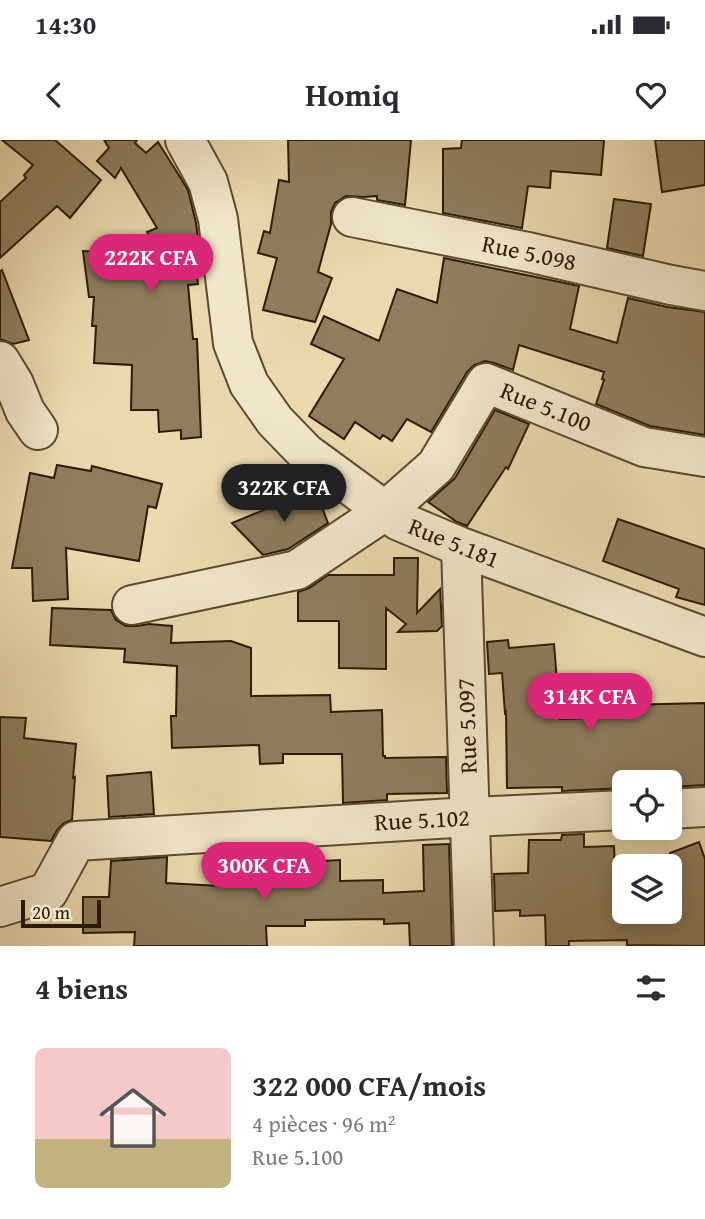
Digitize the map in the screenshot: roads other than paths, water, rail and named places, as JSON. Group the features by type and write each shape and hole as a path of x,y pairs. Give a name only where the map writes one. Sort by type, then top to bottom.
{"street":[{"name":"Rue 5.181","path":"185,140 208,182 218,219 233,343 249,384 275,421 306,453 399,521 461,547 705,637"},
{"name":"Rue 5.098","path":"352,217 528,252 705,292"},
{"path":"0,361 25,411 38,430"},
{"name":"Rue 5.100","path":"132,606 297,570 385,511 436,466 486,383 643,447 705,457"},
{"name":"Rue 5.097","path":"461,547 474,946"},
{"path":"682,808 705,807"},
{"name":"Rue 5.102","path":"0,907 48,892 76,841 612,811"}]}
